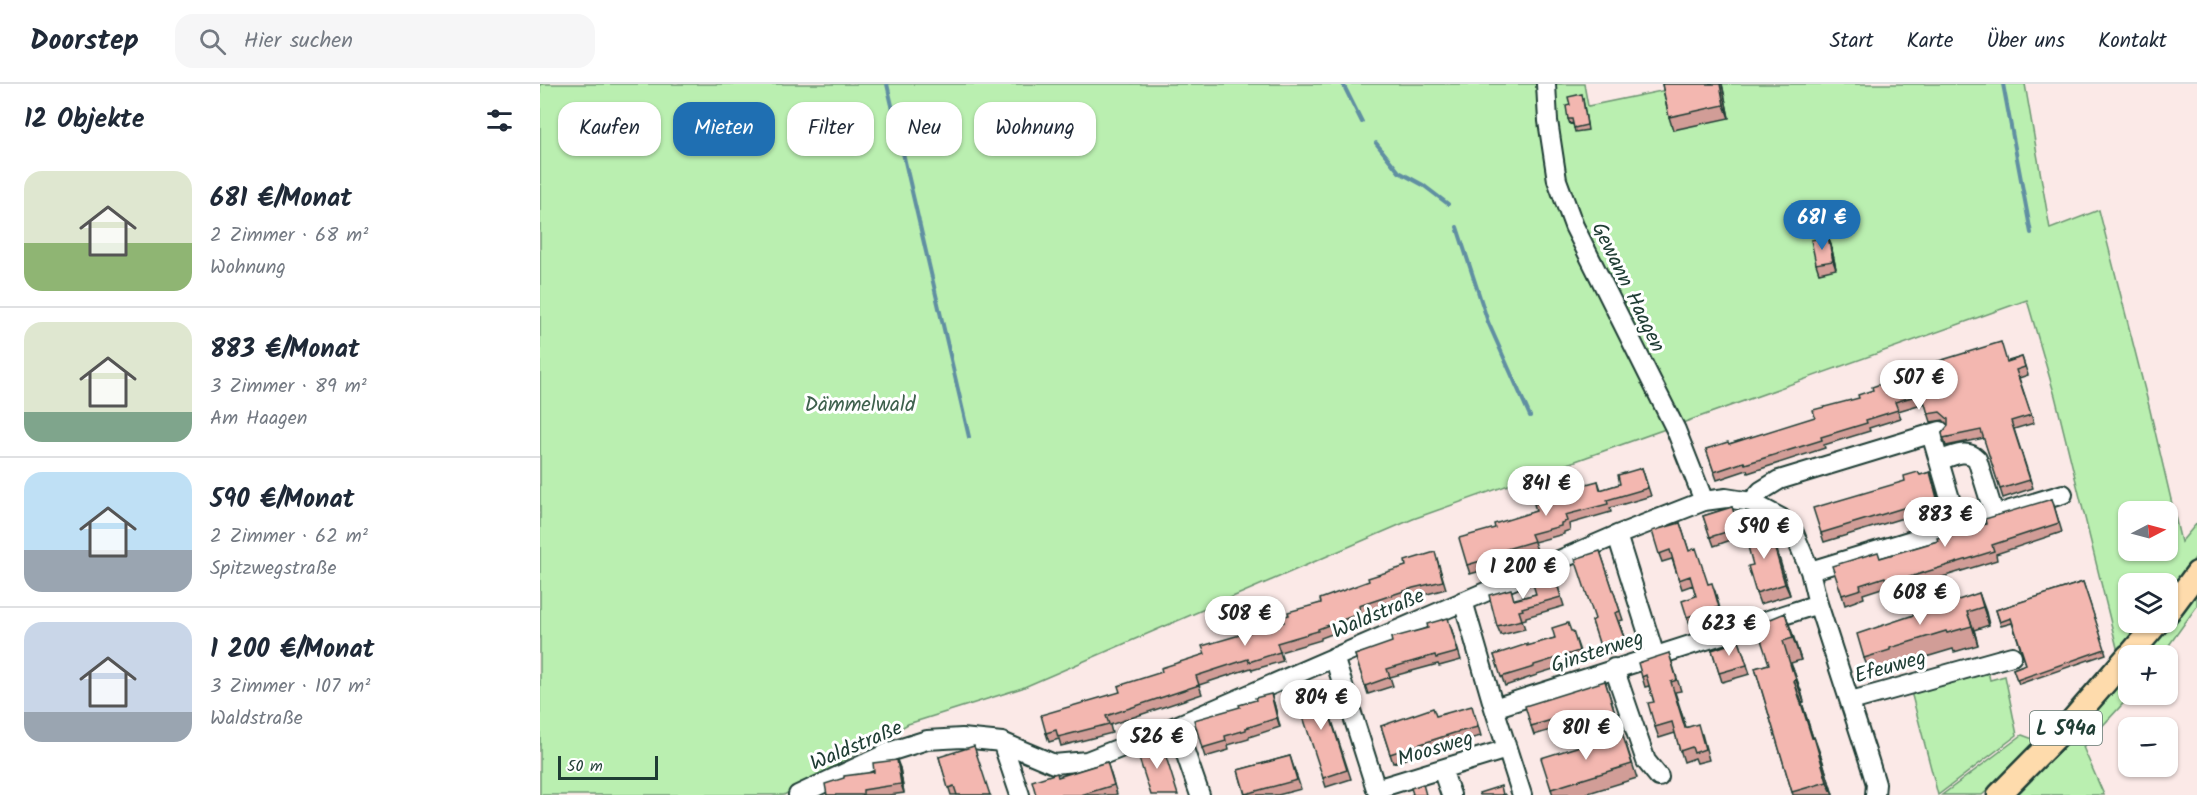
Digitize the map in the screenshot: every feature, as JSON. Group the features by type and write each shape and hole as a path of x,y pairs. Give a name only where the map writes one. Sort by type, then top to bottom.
{"main road":[{"path":"2178,599 2197,573"},
{"name":"L 594a","path":"2138,645 2149,633"},
{"name":"L 594a","path":"1999,795 2070,723 2118,668"}],"street":[{"name":"Gewann Haagen","path":"1546,84 1548,121 1557,180 1574,226 1676,430 1704,501"},
{"path":"1875,795 1876,784 1851,701 1818,604 1810,572 1794,533 1781,518 1751,502 1761,491 1779,480 1936,433 1939,460 1958,526"},
{"path":"1939,460 1966,452 1972,453 1977,459 1994,514"},
{"path":"1810,572 2063,494"},
{"name":"Waldstraße","path":"798,795 892,751 927,740 962,738 1002,742 1054,764 1066,765 1099,757 1176,726 1617,535 1704,501 1726,498 1751,502"},
{"path":"1617,535 1654,656"},
{"path":"1463,601 1522,795"},
{"name":"Ginsterweg","path":"1494,708 1818,604"},
{"name":"Efeuweg","path":"1851,701 2012,656"},
{"name":"Moosweg","path":"1334,657 1376,789 1507,749"},
{"path":"1614,668 1646,761 1659,777"},
{"path":"1176,726 1200,795"},
{"path":"1002,742 1020,795"},
{"path":"1442,769 1451,795"}],"green space":[{"name":"Dämmelwald","path":"540,84 1584,84 1588,106 1681,87 1681,84 2025,84 2050,229 2099,210 2171,501 2118,501 2118,561 2178,561 2178,529 2181,542 2197,523 2197,555 2178,582 2178,573 2118,573 2118,633 2138,633 2128,645 2118,645 2118,652 2055,396 2027,300 1413,519 1022,688 908,724 784,795 540,795"},
{"path":"2197,588 2197,606 2178,633 2178,612"},
{"path":"2161,633 2178,633 2169,645 2152,645"},
{"path":"1986,663 1990,680 2005,676 2017,735 1938,795 1909,684"},
{"path":"2118,685 2118,705 2122,705 2083,747 2104,795 2014,795 2086,724"},
{"path":"2022,735 2041,742 1982,795 1942,795"}],"building":[{"path":"1662,84 1720,84 1724,105 1669,117"},
{"path":"1582,94 1587,125 1574,128 1572,119 1568,119 1566,106 1570,105 1568,97"},
{"path":"1828,237 1833,261 1816,264 1811,240"},
{"path":"2001,342 2007,362 2022,357 2025,367 2016,370 2031,415 2011,421 2030,480 2000,489 1981,430 1943,438 1942,433 1948,426 1948,419 1940,412 1928,414 1922,394 1895,402 1898,410 1866,420 1867,423 1821,437 1822,440 1714,472 1706,449 1815,417 1813,410 1859,398 1858,395 1873,390 1872,387 1895,379 1893,375"},
{"path":"1642,468 1648,488 1607,500 1608,504 1565,515 1567,521 1561,523 1561,526 1531,534 1534,541 1493,553 1494,557 1467,565 1459,538 1495,528 1494,524 1536,511 1534,504 1577,492 1575,487 1598,481 1600,490 1620,484 1618,475"},
{"path":"1918,472 1920,475 1930,472 1937,498 1927,501 1929,505 1914,510 1913,505 1821,533 1813,508 1905,481 1904,476"},
{"path":"2052,499 2059,523 1992,545 1994,551 1887,584 1885,577 1860,585 1861,589 1842,595 1832,566 1878,552 1880,558 1938,541 1937,538 1986,524 1985,519"},
{"path":"1732,507 1739,528 1710,537 1703,516"},
{"path":"1680,523 1689,551 1696,548 1708,584 1712,583 1719,607 1687,617 1682,601 1696,596 1690,576 1679,580 1670,550 1659,554 1652,531"},
{"path":"1768,525 1785,584 1756,593 1748,566 1753,565 1744,532"},
{"path":"1600,551 1620,611 1615,613 1624,638 1600,646 1592,621 1595,619 1575,559"},
{"path":"1435,552 1443,581 1413,588 1359,606 1361,613 1318,629 1318,631 1277,643 1280,652 1249,662 1248,659 1196,676 1199,685 1106,716 1109,724 1058,737 1056,730 1046,733 1041,715 1120,692 1118,686 1162,672 1161,668 1205,654 1202,646 1284,622 1282,617 1289,615 1288,612 1321,603 1320,599 1369,581 1368,578 1406,566 1405,561"},
{"path":"1554,574 1561,597 1522,608 1523,610 1519,611 1522,620 1497,626 1489,595 1511,589 1514,600 1536,594 1532,581"},
{"path":"2083,582 2105,649 2017,680 2013,669 2026,664 2011,618 2000,622 1996,610"},
{"path":"1979,593 1983,607 1967,612 1972,626 1947,633 1946,631 1864,658 1857,634"},
{"path":"1785,613 1793,638 1783,641 1827,782 1792,792 1755,668 1769,664 1756,625"},
{"path":"1448,618 1458,652 1436,658 1435,655 1387,669 1390,677 1365,686 1355,655 1392,642 1391,638 1428,628 1427,624"},
{"path":"1568,623 1579,651 1501,677 1494,655 1555,638 1552,628"},
{"path":"1739,641 1747,665 1719,673 1712,650"},
{"path":"1669,653 1677,680 1671,682 1685,728 1698,724 1705,749 1694,753 1692,747 1680,751 1672,722 1655,727 1648,703 1654,702 1646,675 1642,677 1638,663"},
{"path":"1605,681 1615,713 1565,728 1562,717 1531,726 1525,706"},
{"path":"1320,684 1347,770 1323,778 1295,692"},
{"path":"1271,694 1277,718 1225,736 1226,741 1202,748 1194,720 1240,707 1239,705 1256,700 1255,698"},
{"path":"1472,706 1478,727 1390,754 1381,726 1433,708 1436,716"},
{"path":"1622,733 1632,764 1551,789 1541,758"},
{"path":"1161,741 1178,795 1151,795 1136,749"},
{"path":"974,746 990,795 957,795 954,786 948,788 939,757"},
{"path":"1290,756 1297,780 1245,794 1238,770"},
{"path":"897,760 901,784 863,790 863,795 827,795 825,784 844,778 844,776 874,772 873,763"},
{"path":"1107,762 1114,785 1081,795 1036,795 1032,781 1057,773 1058,777"},
{"path":"1423,784 1426,795 1411,795 1413,794 1411,788"},
{"path":"1501,786 1503,795 1480,795 1479,793"}],"waterway":[{"path":"887,84 969,437"},
{"path":"1343,84 1362,122"},
{"path":"2003,84 2031,233"},
{"path":"1376,143 1399,172 1423,185 1448,204"},
{"path":"1457,227 1488,322 1530,416"}]}
